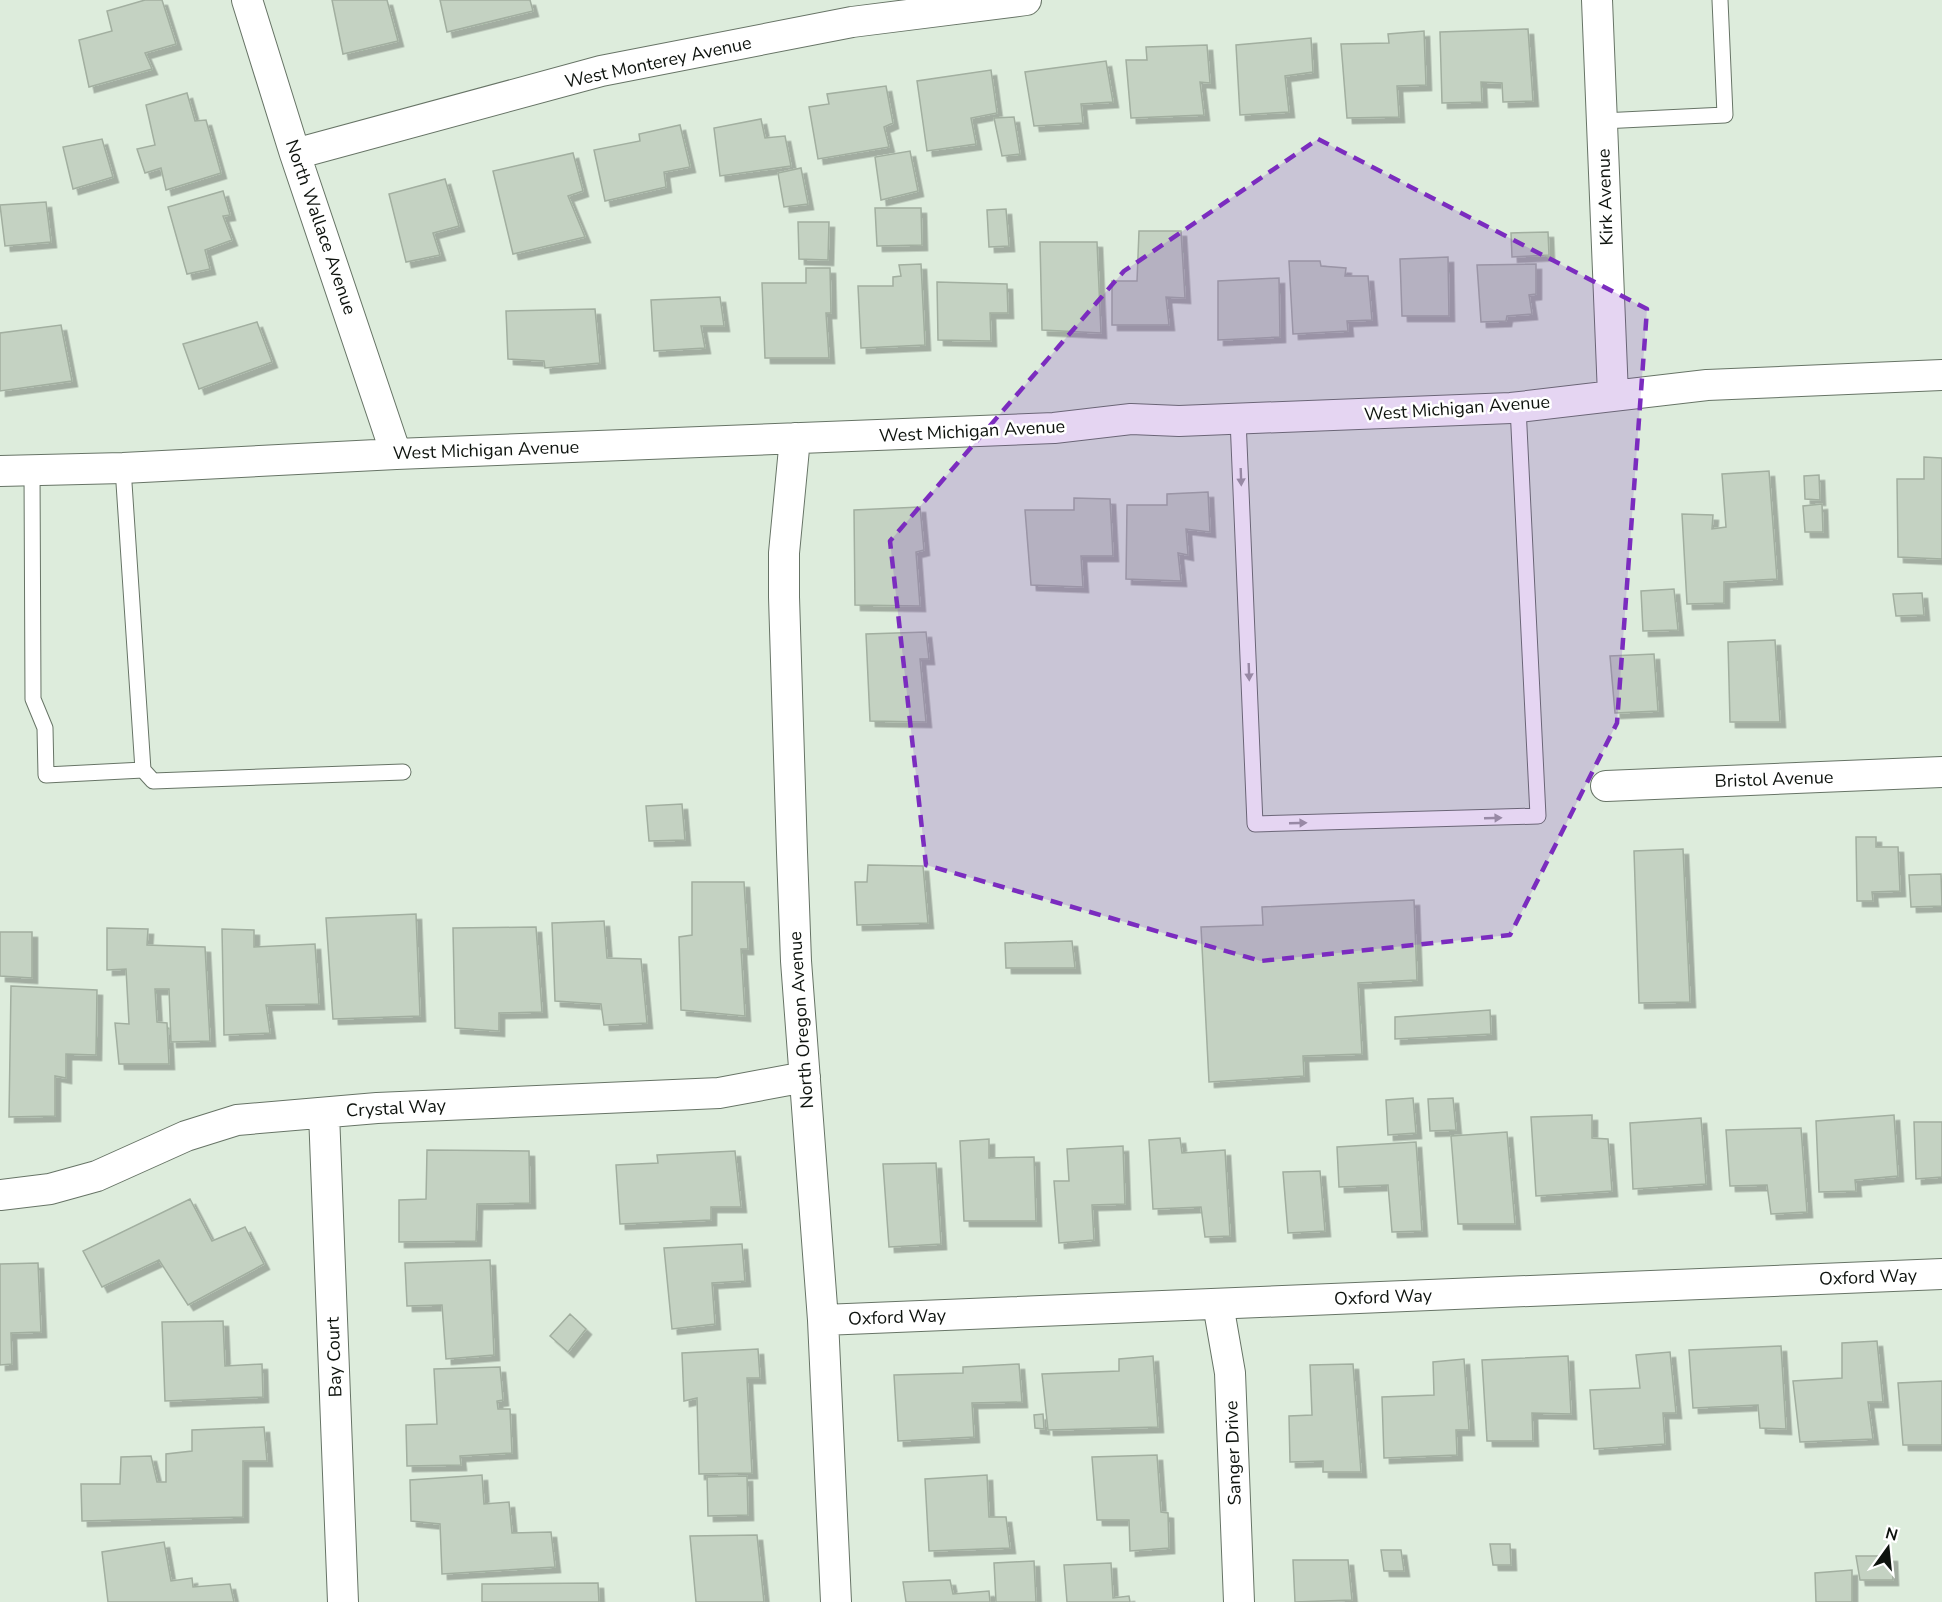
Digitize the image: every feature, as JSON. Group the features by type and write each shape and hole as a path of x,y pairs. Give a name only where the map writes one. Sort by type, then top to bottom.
{"street":[{"name":"North Wallace Avenue","path":"247,0 295,154 396,454"},
{"name":"West Monterey Avenue","path":"295,154 601,71 852,22 1026,0"},
{"name":"Kirk Avenue","path":"1597,0 1613,395"},
{"name":"West Michigan Avenue","path":"0,471 123,468 396,454 1054,428 1131,419 1238,419 1518,407 1707,385 1942,375"},
{"name":"North Oregon Avenue","path":"795,438 784,553 784,597 796,961 824,1320 836,1602"},
{"name":"Bristol Avenue","path":"1606,786 1942,772"},
{"name":"Crystal Way","path":"0,1195 50,1189 97,1176 186,1136 237,1120 377,1108 719,1093 805,1077"},
{"name":"Bay Court","path":"324,1113 344,1602"},
{"name":"Oxford Way","path":"824,1320 1942,1274"},
{"name":"Sanger Drive","path":"1218,1304 1230,1373 1239,1602"}],"lane":[{"path":"1602,121 1725,115 1720,0"},
{"path":"1238,419 1255,824 1538,816 1518,407"},
{"path":"123,468 143,770 153,781 403,772"},
{"path":"32,469 33,699 45,728 46,775 143,770"}],"highlighted area":[{"path":"1318,139 1647,309 1617,723 1510,935 1261,961 926,865 890,541 1124,271"}],"building":[{"path":"145,0 162,0 176,44 145,53 152,69 89,87 79,40 112,31 107,11"},
{"path":"332,0 387,0 398,41 343,54"},
{"path":"440,0 530,0 533,11 447,32"},
{"path":"1528,29 1533,101 1503,102 1502,83 1481,82 1482,102 1442,103 1440,32"},
{"path":"1424,31 1426,85 1397,86 1399,117 1347,118 1341,44 1389,43 1388,34"},
{"path":"1311,38 1313,72 1285,76 1289,112 1240,115 1236,45"},
{"path":"1207,45 1210,83 1200,82 1204,115 1131,118 1126,60 1147,60 1146,47"},
{"path":"1106,61 1113,102 1081,104 1083,123 1034,126 1025,72"},
{"path":"991,70 997,113 971,118 976,144 927,151 917,81"},
{"path":"886,86 893,123 884,127 889,147 818,159 809,107 829,104 827,94"},
{"path":"187,93 195,121 206,120 221,173 166,190 161,168 145,173 137,149 155,145 146,105"},
{"path":"1014,117 1020,154 1002,156 994,118"},
{"path":"761,119 765,138 785,136 791,166 720,176 714,128"},
{"path":"680,125 690,167 664,172 666,187 605,201 594,150 640,141 639,134"},
{"path":"102,139 113,177 73,189 63,147"},
{"path":"910,151 918,191 881,200 875,157"},
{"path":"573,153 583,191 568,196 585,237 513,254 493,171"},
{"path":"801,168 808,204 784,207 778,173"},
{"path":"445,179 459,226 433,233 440,255 406,262 389,194"},
{"path":"223,191 230,215 223,216 232,240 205,250 210,269 187,274 168,207"},
{"path":"46,202 51,242 5,246 0,205"},
{"path":"875,208 921,208 922,245 877,246"},
{"path":"1006,209 1009,246 989,247 987,210"},
{"path":"798,222 829,222 828,260 799,259"},
{"path":"1139,231 1181,231 1185,298 1166,297 1169,325 1112,325 1112,281 1137,281"},
{"path":"1548,232 1549,255 1512,257 1511,233"},
{"path":"1040,242 1097,242 1101,333 1042,330"},
{"path":"1448,257 1449,316 1402,316 1400,259"},
{"path":"1289,261 1320,261 1321,266 1346,268 1345,276 1368,276 1372,320 1347,321 1348,331 1293,334"},
{"path":"921,264 925,345 861,348 858,286 893,286 893,277 901,276 899,265"},
{"path":"1536,264 1536,294 1529,295 1532,314 1507,316 1506,321 1481,322 1477,265"},
{"path":"806,268 830,268 831,313 826,313 829,358 765,358 762,283 806,283"},
{"path":"1279,278 1280,337 1218,340 1218,281"},
{"path":"937,282 1007,284 1008,313 990,313 991,341 938,340"},
{"path":"720,297 724,326 701,326 705,348 654,351 651,300"},
{"path":"595,309 600,363 545,368 544,361 508,359 506,311"},
{"path":"257,322 272,362 199,389 183,344"},
{"path":"61,325 72,381 0,391 0,333"},
{"path":"1924,457 1942,458 1942,559 1898,557 1897,479 1924,479"},
{"path":"1769,471 1777,579 1724,582 1724,603 1687,604 1682,514 1713,515 1712,529 1726,527 1722,474"},
{"path":"1819,475 1820,500 1805,499 1804,476"},
{"path":"1208,492 1210,532 1186,529 1188,555 1178,553 1181,581 1126,579 1127,505 1167,505 1167,494"},
{"path":"1074,498 1110,499 1113,556 1081,556 1083,587 1031,585 1025,510 1074,510"},
{"path":"1822,504 1823,532 1805,532 1803,506"},
{"path":"920,507 924,550 916,552 920,606 855,605 854,510"},
{"path":"1674,589 1678,630 1643,631 1641,591"},
{"path":"1922,593 1924,615 1896,616 1893,594"},
{"path":"926,632 929,659 920,659 926,722 870,721 866,634"},
{"path":"1775,640 1780,722 1730,722 1728,642"},
{"path":"1654,654 1658,711 1615,713 1610,656"},
{"path":"682,804 685,840 649,841 646,806"},
{"path":"1856,837 1876,837 1876,847 1898,847 1900,891 1872,892 1873,901 1857,901"},
{"path":"1683,849 1690,1002 1639,1003 1634,851"},
{"path":"868,865 923,866 928,923 857,925 855,882 867,882"},
{"path":"1941,874 1942,906 1911,907 1909,875"},
{"path":"692,882 744,882 748,949 741,949 745,1016 681,1010 679,937 692,935"},
{"path":"1414,900 1417,980 1358,983 1362,1054 1303,1056 1304,1076 1209,1082 1201,927 1263,925 1262,907"},
{"path":"416,914 420,1016 333,1019 326,918"},
{"path":"604,921 607,958 641,959 647,1023 604,1025 601,1004 555,1001 552,923"},
{"path":"536,927 542,1012 499,1013 499,1031 455,1028 453,928"},
{"path":"107,928 148,929 147,945 205,947 210,1041 171,1042 169,989 155,989 157,1022 167,1023 169,1064 119,1064 115,1023 129,1024 126,969 107,970"},
{"path":"222,929 254,930 254,947 315,944 319,1004 266,1005 270,1033 224,1035"},
{"path":"0,932 32,932 32,978 0,976"},
{"path":"1072,941 1075,968 1006,968 1005,943"},
{"path":"11,986 97,990 96,1055 66,1054 66,1078 55,1076 55,1116 9,1117"},
{"path":"1490,1010 1491,1034 1395,1039 1395,1017"},
{"path":"1413,1098 1416,1133 1388,1135 1386,1100"},
{"path":"1453,1098 1456,1130 1430,1131 1428,1099"},
{"path":"1592,1115 1592,1138 1608,1139 1612,1191 1536,1196 1531,1117"},
{"path":"1894,1115 1898,1176 1855,1180 1856,1191 1819,1192 1816,1121"},
{"path":"1701,1118 1706,1184 1633,1189 1630,1123"},
{"path":"1914,1122 1942,1122 1942,1177 1916,1179"},
{"path":"1801,1128 1807,1212 1771,1214 1767,1185 1730,1186 1726,1130"},
{"path":"1507,1132 1515,1224 1458,1224 1451,1136"},
{"path":"1180,1138 1182,1153 1225,1150 1230,1236 1205,1237 1201,1207 1153,1209 1149,1140"},
{"path":"989,1139 989,1158 1034,1157 1036,1221 964,1221 960,1141"},
{"path":"1416,1142 1422,1231 1392,1232 1388,1185 1339,1187 1337,1147"},
{"path":"1123,1146 1125,1204 1092,1205 1094,1240 1059,1243 1054,1181 1069,1181 1067,1149"},
{"path":"427,1150 529,1151 530,1203 477,1204 476,1241 399,1242 399,1200 426,1199"},
{"path":"735,1151 741,1207 711,1207 711,1220 620,1224 616,1165 658,1163 657,1155"},
{"path":"936,1163 941,1244 889,1247 883,1164"},
{"path":"1320,1171 1325,1231 1288,1233 1283,1172"},
{"path":"190,1199 212,1241 245,1227 264,1264 188,1305 159,1260 102,1287 83,1251"},
{"path":"742,1244 745,1281 712,1283 715,1324 672,1329 664,1248"},
{"path":"490,1260 494,1355 446,1359 442,1305 407,1306 405,1263"},
{"path":"38,1263 41,1332 11,1333 12,1364 0,1365 0,1264"},
{"path":"570,1314 586,1329 568,1352 550,1336"},
{"path":"223,1321 225,1366 262,1364 263,1397 165,1401 162,1322"},
{"path":"1877,1341 1883,1402 1868,1402 1873,1439 1800,1442 1793,1381 1842,1378 1842,1343"},
{"path":"1781,1346 1786,1429 1760,1428 1758,1405 1693,1408 1689,1350"},
{"path":"758,1349 760,1378 747,1378 752,1473 699,1474 697,1398 684,1401 682,1353"},
{"path":"1670,1352 1676,1413 1663,1413 1665,1444 1594,1449 1590,1390 1640,1388 1636,1355"},
{"path":"1153,1356 1158,1427 1048,1430 1042,1374 1119,1371 1119,1359"},
{"path":"1568,1356 1571,1414 1532,1413 1533,1441 1487,1441 1482,1360"},
{"path":"1464,1359 1469,1430 1456,1430 1457,1455 1384,1458 1382,1397 1434,1395 1433,1362"},
{"path":"1019,1364 1022,1402 972,1403 974,1437 898,1441 894,1375 963,1373 963,1367"},
{"path":"1353,1364 1361,1472 1323,1472 1323,1461 1290,1462 1289,1416 1312,1415 1310,1365"},
{"path":"500,1367 503,1400 497,1401 498,1409 510,1409 512,1453 460,1456 461,1465 407,1466 406,1425 437,1424 434,1369"},
{"path":"1942,1381 1942,1445 1903,1445 1898,1383"},
{"path":"1043,1414 1044,1429 1035,1428 1034,1415"},
{"path":"264,1427 267,1461 243,1461 243,1517 82,1521 81,1484 120,1484 121,1457 151,1456 157,1482 166,1482 166,1454 192,1451 192,1430"},
{"path":"1157,1455 1161,1512 1168,1513 1169,1548 1130,1551 1129,1520 1097,1520 1092,1457"},
{"path":"482,1475 484,1504 509,1502 512,1533 551,1532 555,1567 442,1574 440,1524 411,1521 410,1480"},
{"path":"987,1475 989,1517 1006,1517 1010,1548 929,1551 925,1479"},
{"path":"747,1476 748,1515 708,1516 707,1477"},
{"path":"757,1535 764,1602 696,1602 690,1536"},
{"path":"164,1542 171,1581 192,1578 193,1587 230,1584 234,1602 108,1602 102,1552"},
{"path":"1490,1544 1510,1544 1511,1565 1493,1565"},
{"path":"1381,1550 1401,1550 1404,1571 1384,1571"},
{"path":"1856,1556 1892,1556 1893,1580 1860,1580"},
{"path":"1293,1560 1348,1560 1352,1600 1295,1602"},
{"path":"1034,1561 1036,1602 996,1602 994,1563"},
{"path":"1111,1563 1113,1598 1129,1596 1130,1602 1067,1602 1064,1565"},
{"path":"1852,1570 1852,1602 1816,1602 1815,1573"},
{"path":"950,1580 953,1594 989,1591 990,1602 906,1602 903,1582"},
{"path":"598,1583 599,1602 482,1602 482,1584"}]}
